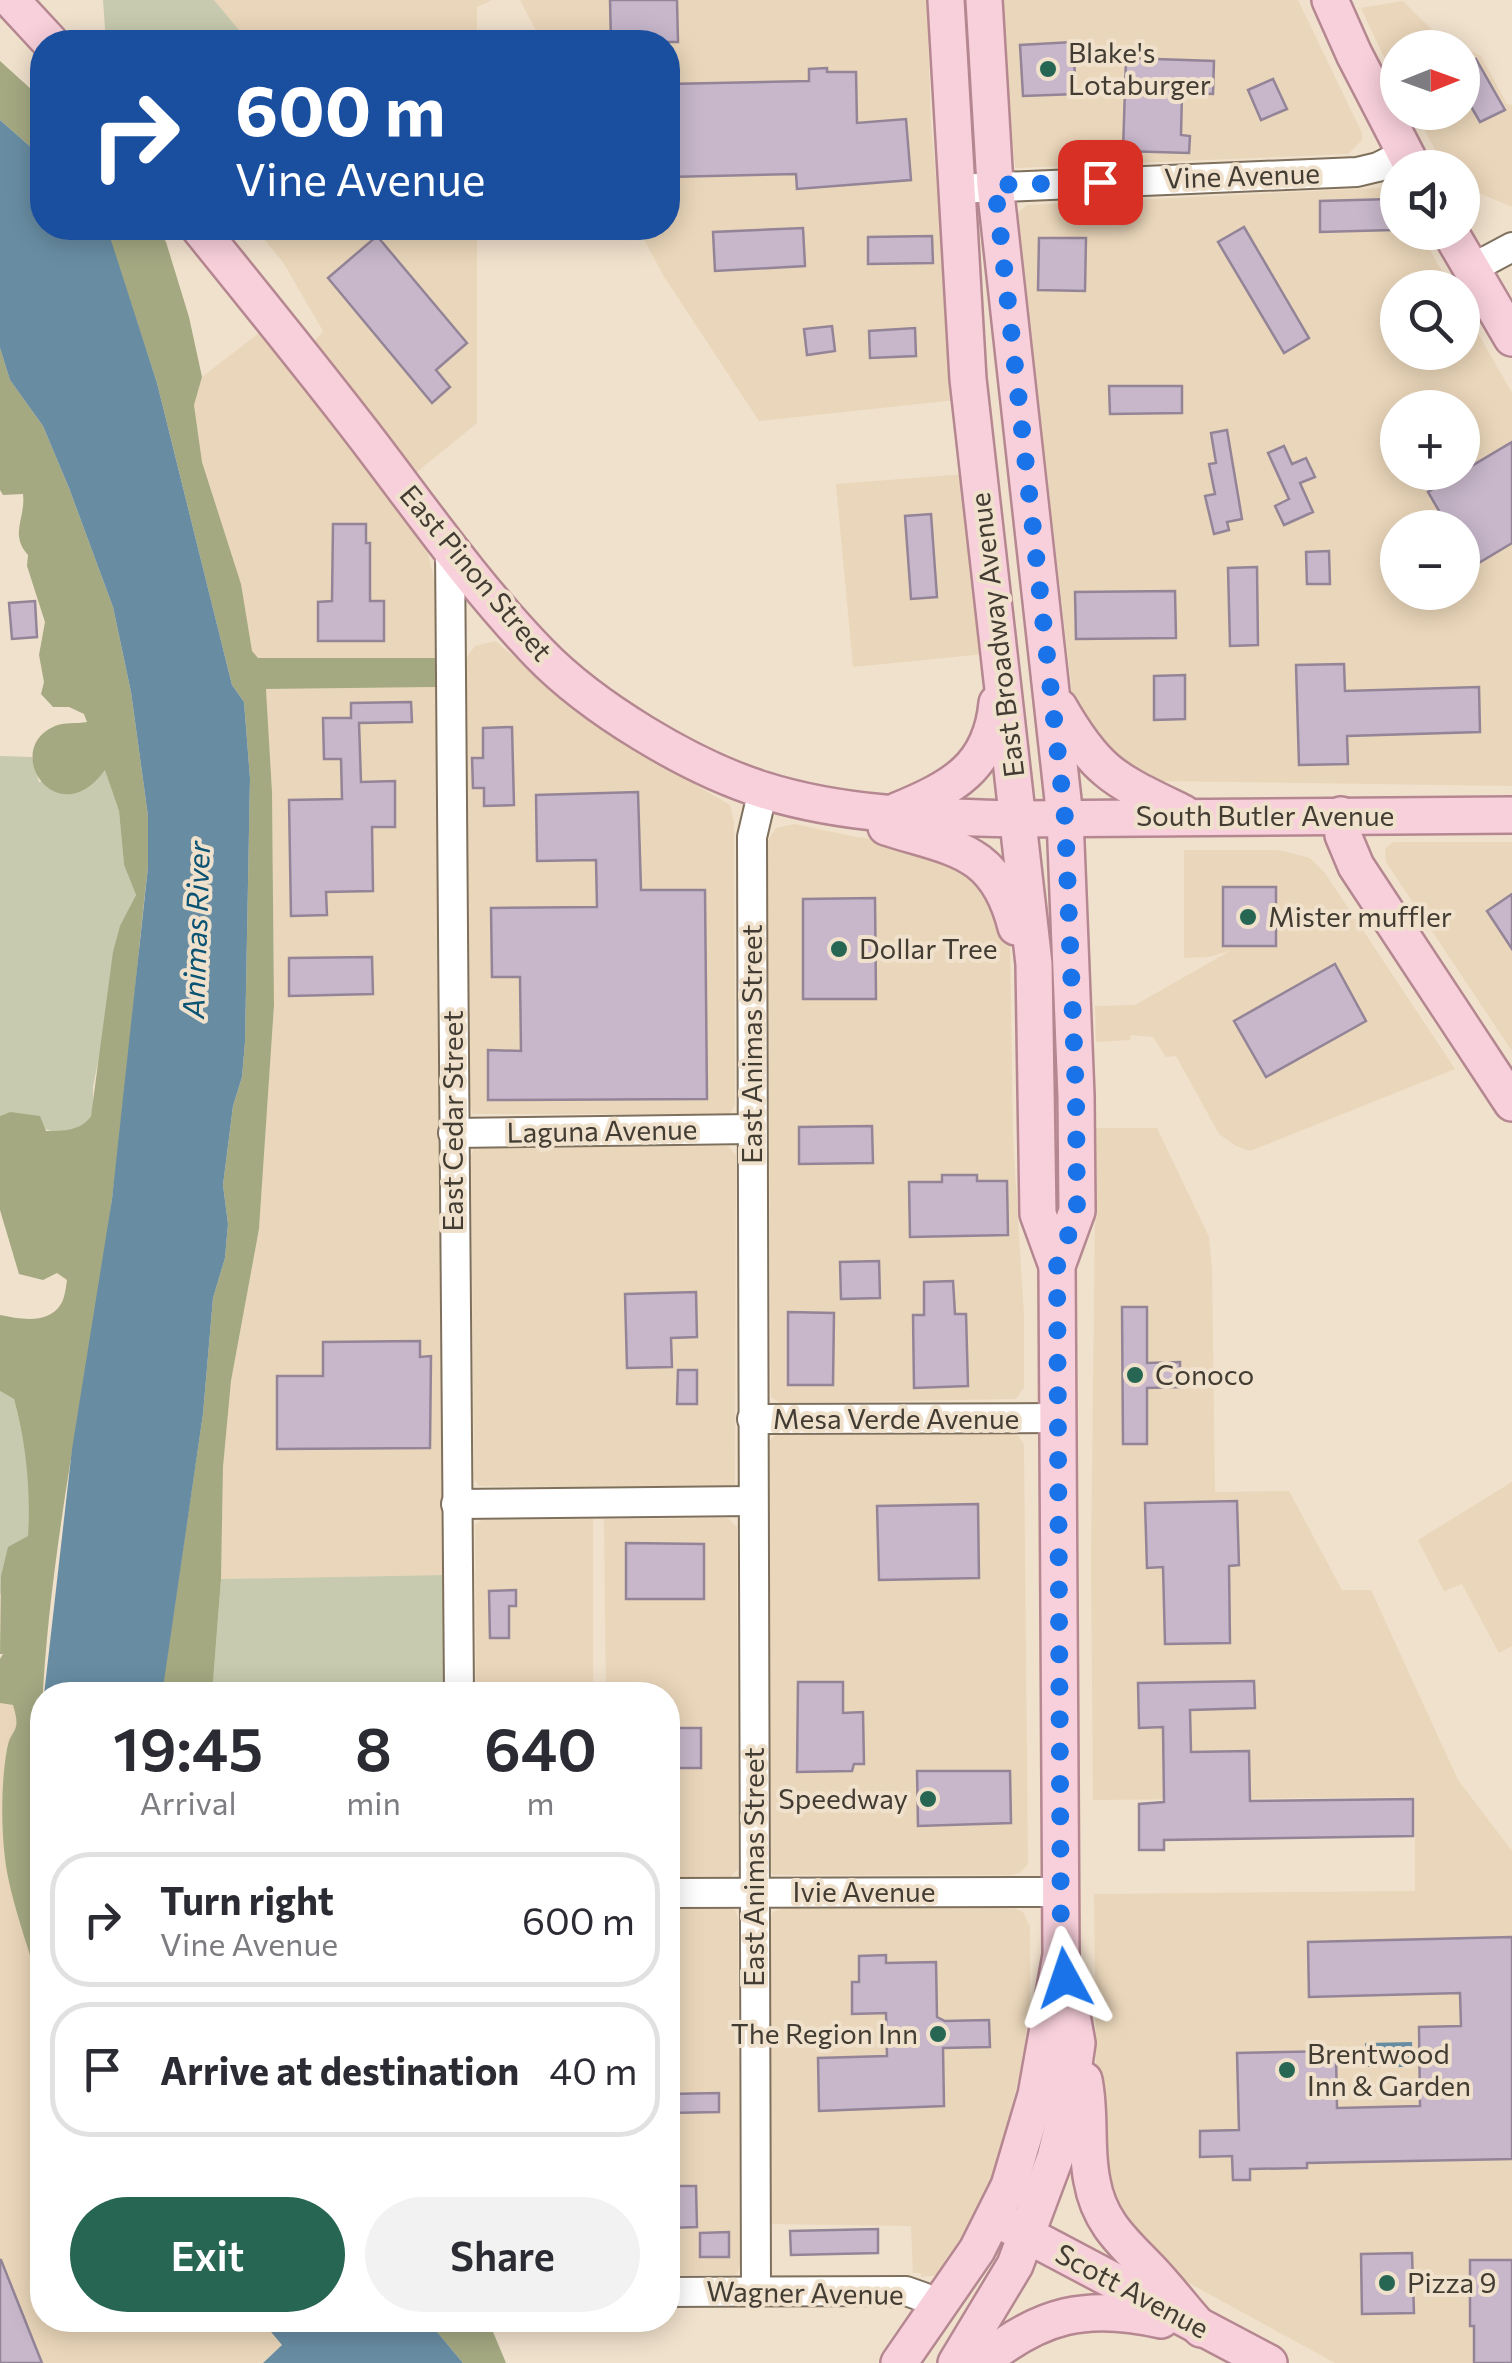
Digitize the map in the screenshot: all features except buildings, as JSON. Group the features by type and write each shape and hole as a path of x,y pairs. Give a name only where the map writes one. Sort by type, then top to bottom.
{"main road":[{"path":"11,0 39,30"},
{"name":"East Broadway Avenue","path":"946,0 968,380 1036,999 1038,1214 1057,1266 1061,1955 1077,2043 1063,2128 1028,2236 998,2297 956,2363"},
{"name":"East Broadway Avenue","path":"984,0 995,185 1065,818 1077,1112 1077,1211 1057,1266"},
{"path":"1330,0 1404,150"},
{"name":"East Pinon Street","path":"208,240 450,548 540,654 589,695 649,735 723,775 763,790 823,806 1017,819"},
{"path":"1461,250 1512,338"},
{"path":"893,813 955,784 980,756 996,717 999,662"},
{"path":"1051,692 1082,746 1104,770 1189,815"},
{"path":"823,806 957,847 990,870 1005,891 1036,999"},
{"path":"1340,815 1342,835 1356,866 1512,1103"},
{"name":"South Butler Avenue","path":"1017,819 1512,815"},
{"name":"East Broadway Avenue","path":"900,2363 995,2218 1010,2186 1030,2119 1061,1955"},
{"path":"1077,2043 1089,2102 1091,2178 1102,2215 1122,2245 1148,2268 1201,2329"},
{"name":"Scott Avenue","path":"995,2218 1270,2363"},
{"path":"981,2363 1029,2330 1074,2313 1095,2310 1135,2314 1201,2329"}],"street":[{"name":"Vine Avenue","path":"955,188 1357,172 1380,167"},
{"path":"1472,269 1512,246"},
{"name":"East Cedar Street","path":"450,548 459,1682"},
{"name":"East Animas Street","path":"752,1419 752,836 763,790"},
{"name":"Laguna Avenue","path":"452,1132 752,1129"},
{"name":"Mesa Verde Avenue","path":"753,1501 752,1419 1058,1418"},
{"path":"456,1504 753,1501"},
{"name":"East Animas Street","path":"753,1501 756,2292"},
{"name":"Ivie Avenue","path":"680,1893 1061,1892"},
{"name":"Wagner Avenue","path":"680,2292 906,2291 939,2308"}],"shaded area":[{"path":"214,0 492,0 477,7 477,30 239,30"},
{"path":"520,0 927,0 931,125 956,400 759,421 644,240 680,240 680,30 536,30"},
{"path":"1001,0 1298,0 1362,140 1348,154 1015,168"},
{"path":"1403,1 1432,30 1380,30 1380,49 1361,8"},
{"path":"1480,56 1507,104 1512,105 1512,207 1480,193 1480,150 1436,150 1424,130 1480,130"},
{"path":"1380,188 1380,250 1430,250 1441,270 1380,270 1380,370 1480,370 1480,337 1512,393 1512,786 1158,781 1124,773 1073,701 1017,213 1027,205"},
{"path":"265,240 477,240 477,423 412,476 310,347 323,331 283,262"},
{"path":"264,329 376,473 395,508 427,550 435,583 436,658 258,658 251,651 241,584 202,462 194,405 202,377"},
{"path":"965,474 985,654 853,667 836,484"},
{"path":"495,641 609,734 730,805 734,822 735,1105 730,1114 473,1114 466,658 475,646"},
{"path":"436,687 443,1575 221,1579 223,1467 231,1381 259,1229 274,1005 272,792 266,689"},
{"path":"795,824 856,837 925,844 967,860 1010,943 1013,1138 1024,1316 1024,1387 1016,1399 780,1403 771,1397 767,842 776,828"},
{"path":"1393,842 1512,842 1512,1051 1386,862 1385,849"},
{"path":"1184,850 1279,850 1310,858 1325,873 1455,1069 1250,1151 1219,1134 1176,1056 1166,1057 1153,1037 1131,1035 1130,1040 1096,1042 1095,1006 1135,1005 1230,951 1184,958"},
{"path":"1096,1128 1157,1128 1209,1237 1215,1492 1289,1491 1342,1590 1371,1590 1458,1780 1512,1851 1512,2363 1335,2363 1178,2277 1122,2228 1097,2144 1094,1894 1415,1891 1415,1797 1093,1800 1091,1564"},
{"path":"728,1146 736,1155 735,1485 719,1489 479,1486 474,1480 474,1148"},
{"path":"1013,1434 1024,1445 1028,1864 1020,1873 1011,1875 773,1875 769,1441 776,1435"},
{"path":"1512,1482 1512,1646 1499,1653 1462,1584 1444,1591 1418,1540"},
{"path":"728,1518 737,1527 738,1868 731,1877 680,1878 680,1682 606,1682 604,1519"},
{"path":"593,1519 593,1682 476,1682 475,1524 482,1520"},
{"path":"0,1703 13,1705 18,1720 17,1730 7,1745 5,1861 30,1952 30,2332 271,2332 282,2345 263,2363 0,2363"},
{"path":"728,1907 735,1910 738,1919 740,2264 734,2275 680,2275 680,1908"},
{"path":"1013,1907 1023,1912 1030,1927 1030,1996 1023,2058 1000,2156 971,2226 942,2275 921,2277 921,2273 913,2273 911,2226 772,2224 773,1912 784,1908"}],"green space":[{"path":"103,0 214,0 239,30 105,30"},
{"path":"0,61 30,88 30,146 0,120"},
{"path":"110,240 166,242 202,377 194,405 202,462 241,584 252,651 258,658 436,658 436,687 266,689 272,792 274,1005 259,1229 231,1381 223,1467 221,1579 213,1682 163,1682 203,1414 213,1298 225,1258 228,1224 223,1185 245,1042 250,778 244,702 232,685 157,383"},
{"path":"0,348 10,380 43,426 113,607 131,692 148,816 148,867 103,1262 62,1517 43,1682 30,1682 30,1955 11,1892 3,1832 5,1762 16,1721 13,1705 0,1703 1,1576 8,1547 28,1536 29,1502 14,1399 0,1391 0,1315 33,1319 49,1315 62,1301 67,1280 57,1273 43,1280 19,1274 0,1210 0,1116 10,1112 40,1116 46,1131 77,1127 91,1116 113,952 120,926 136,895 124,865 119,811 105,770 87,788 69,794 54,791 41,781 34,767 33,752 39,737 55,726 87,722 84,714 69,707 53,707 41,694 44,682 39,655 45,622 27,566 28,555 20,540 23,494 3,495"},
{"path":"0,756 32,757 39,782 105,768 119,811 124,865 136,895 129,909 91,1114 88,1121 70,1132 49,1130 10,1112 0,1116"},
{"path":"0,1391 14,1399 25,1449 30,1525 0,1595"},
{"path":"443,1575 445,1682 213,1682 221,1579"},
{"path":"437,2332 493,2332 506,2363 463,2363"}],"water":[{"name":"Animas River","path":"0,120 30,146 30,240 111,240 157,383 232,685 244,702 250,778 245,1042 223,1185 228,1224 225,1258 213,1298 203,1414 164,1682 45,1682 72,1449 112,1199 148,867 148,816 131,692 113,607 43,426 10,380 0,348"},
{"path":"1412,2042 1413,2067 1365,2067 1365,2043"},
{"path":"271,2332 437,2332 463,2363 263,2363 282,2345"}],"place":[{"name":"Blake's Lotaburger","path":"1048,69"},
{"name":"Mister muffler","path":"1248,917"},
{"name":"Dollar Tree","path":"839,949"},
{"name":"Conoco","path":"1135,1375"},
{"name":"Speedway","path":"928,1799"},
{"name":"The Region Inn","path":"938,2034"},
{"name":"Brentwood Inn & Garden","path":"1287,2070"},
{"name":"Pizza 9","path":"1387,2283"}],"route":[{"path":"1065,1978 1061,1955 1057,1266 1077,1211 1075,1059 1065,818 995,185 1100,182"}]}
